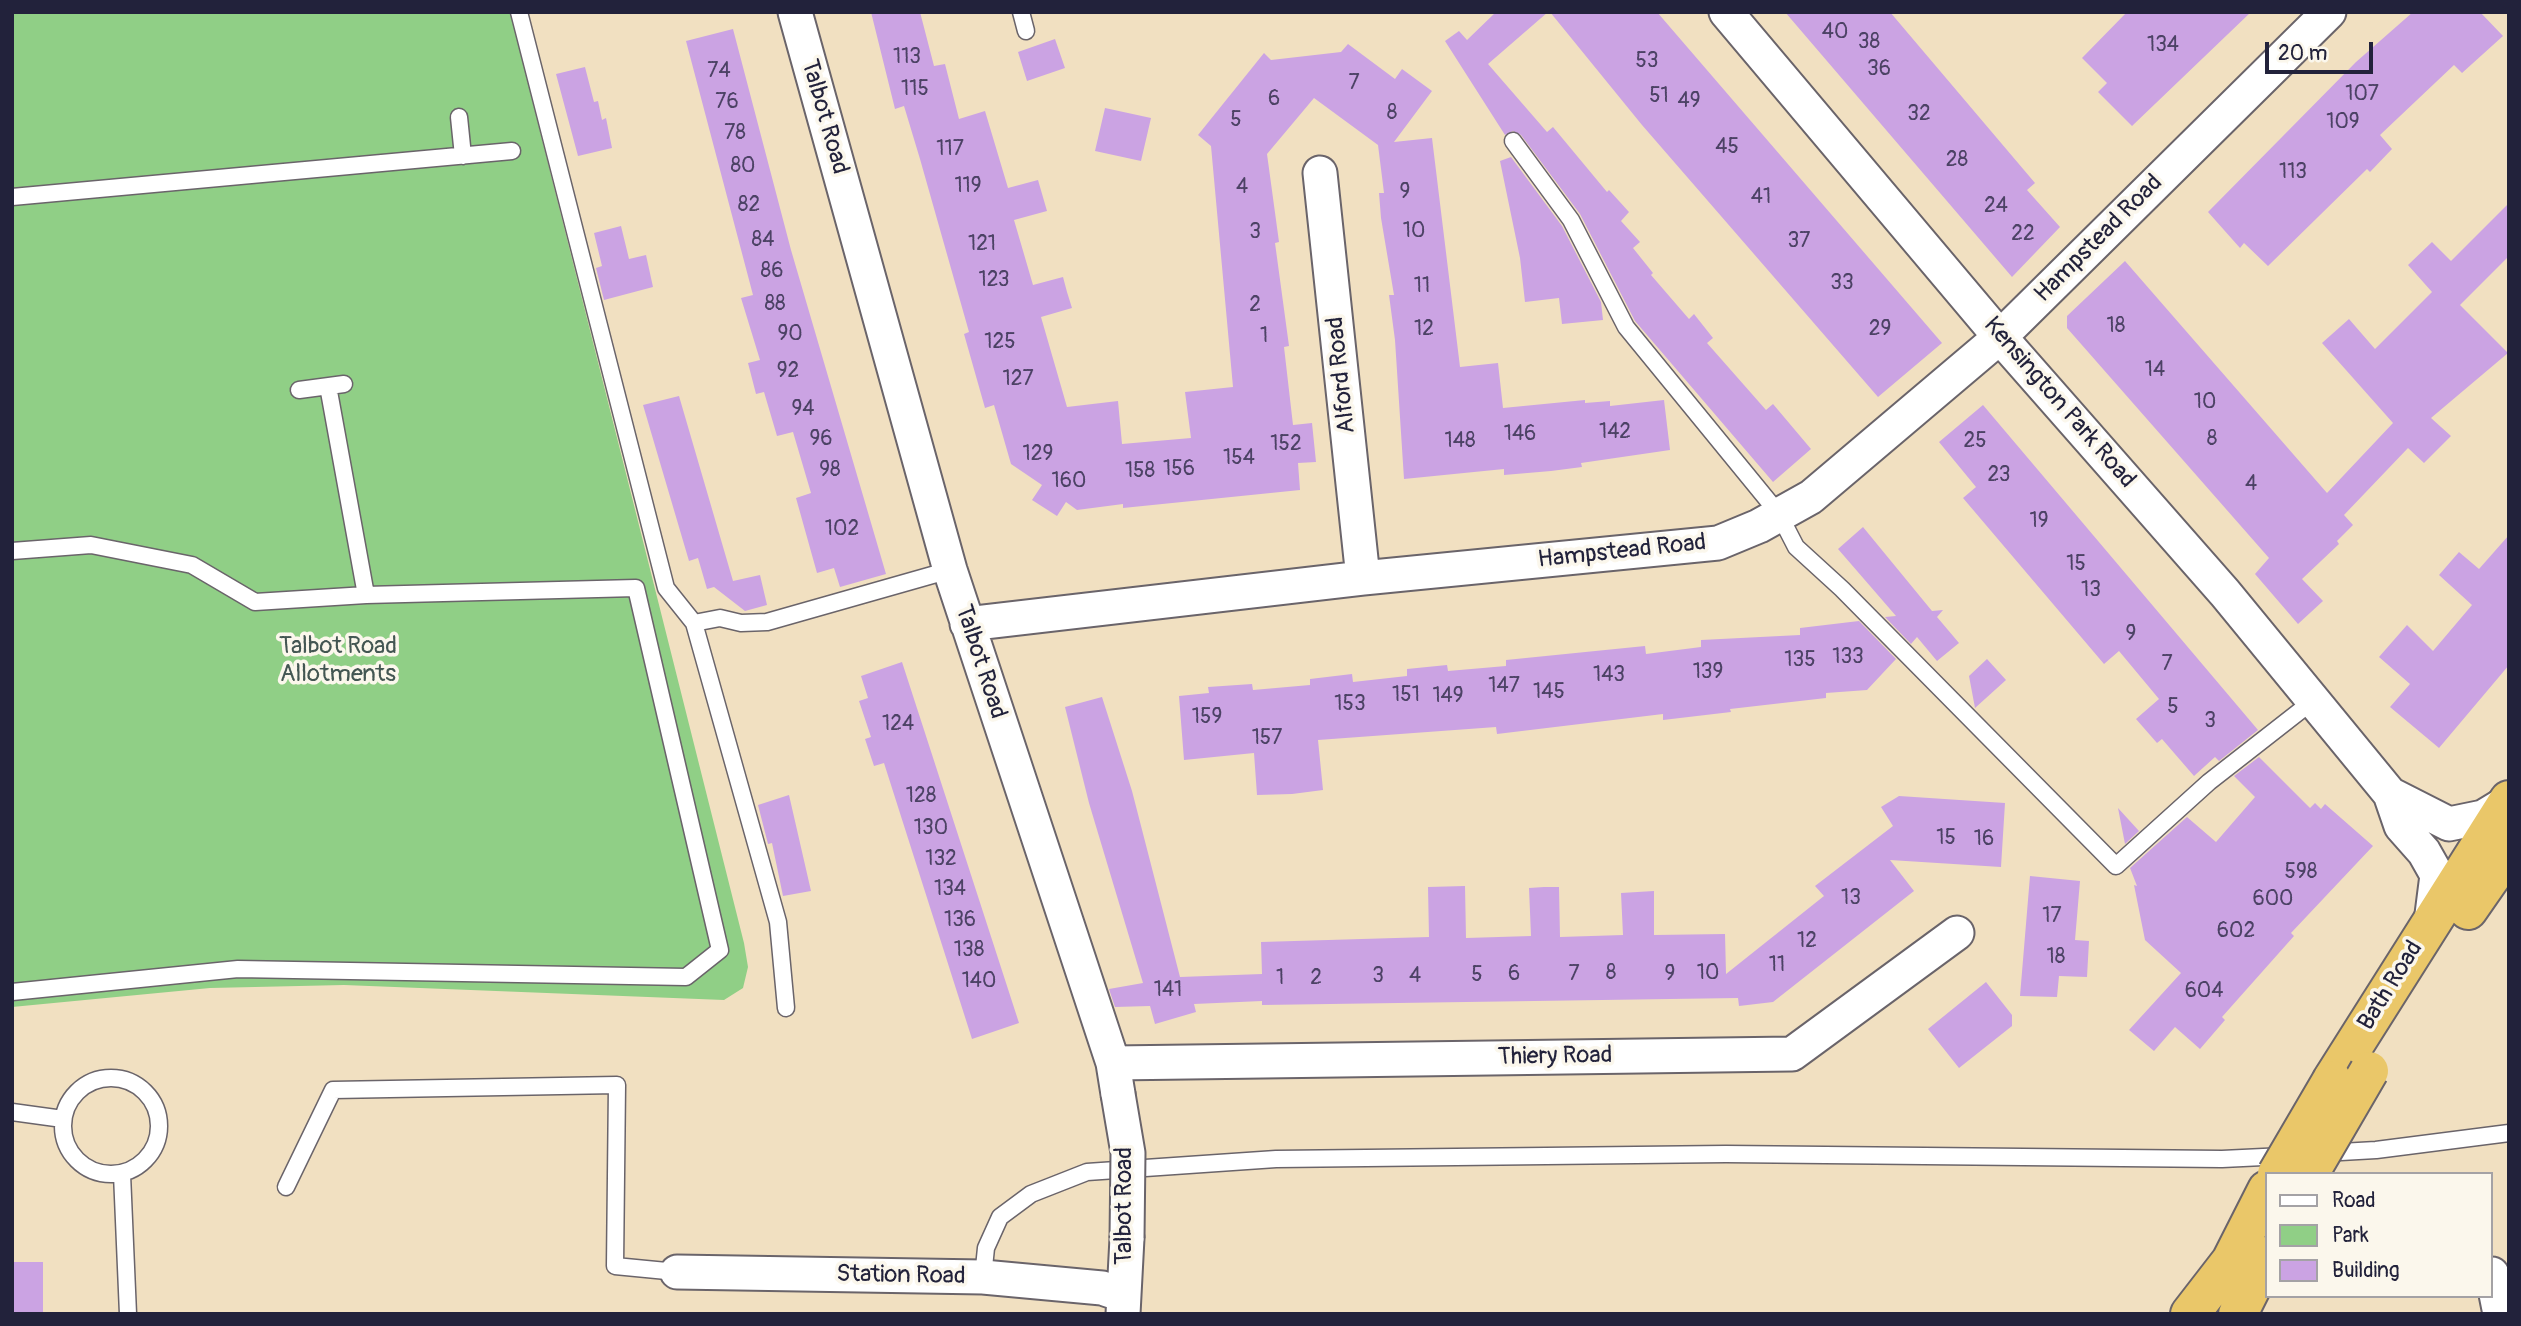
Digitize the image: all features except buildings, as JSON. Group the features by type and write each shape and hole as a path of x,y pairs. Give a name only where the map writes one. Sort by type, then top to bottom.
{"highway":[{"name":"Bath Road","path":"2278,1172 2332,1080 2507,802"},
{"name":"Bath Road","path":"2310,1172 2471,904 2509,851"},
{"name":"Bath Road","path":"2238,1314 2249,1259 2266,1199"},
{"path":"2190,1314 2249,1259"}],"street":[{"name":"Talbot Road","path":"794,12 950,570 1115,1079 1128,1153 1123,1304"},
{"name":"Kensington Park Road","path":"1726,12 2000,337 2225,593 2390,794 2401,826 2424,852 2437,875 2431,922"},
{"name":"Hampstead Road","path":"967,624 1363,578 1718,543 1811,497 2000,337 2329,12"},
{"name":"Alford Road","path":"1320,173 1363,578"},
{"name":"Kensington Park Road","path":"2390,794 2449,824 2483,817 2507,802"},
{"name":"Thiery Road","path":"1115,1079 1792,1054 1957,933"},
{"name":"Station Road","path":"677,1272 984,1278 1102,1288 1123,1304"},
{"path":"2493,1280 2500,1314"}],"lane":[{"path":"519,12 666,588 694,623 778,922 786,1008"},
{"path":"1021,12 1026,31"},
{"path":"459,117 463,156"},
{"path":"1514,141 1571,220 1626,327 1779,514 1796,547 1842,589 2116,866 2209,782 2314,700"},
{"path":"12,197 512,151"},
{"path":"299,390 336,385 366,595"},
{"path":"12,551 91,545 192,565 255,602 366,595 636,588 720,950 686,977 238,970 12,992"},
{"path":"694,623 720,618 741,622 767,622 950,570"},
{"path":"638,598 666,588"},
{"path":"104,1078 121,1079 146,1093 158,1115 157,1141 150,1154 136,1168 122,1174 96,1172 81,1164 69,1150 64,1137 63,1119 75,1094 87,1084 104,1078"},
{"path":"286,1187 333,1090 617,1085 615,1266 677,1272"},
{"path":"12,1112 63,1119"},
{"path":"984,1278 986,1248 1000,1217 1031,1194 1087,1172 1276,1159 1630,1155 2222,1159 2376,1150 2509,1133"},
{"path":"122,1174 128,1314"}],"green space":[{"name":"Talbot Road Allotments","path":"12,12 510,12 744,943 748,967 743,988 724,1000 344,985 210,988 12,1007"}]}
